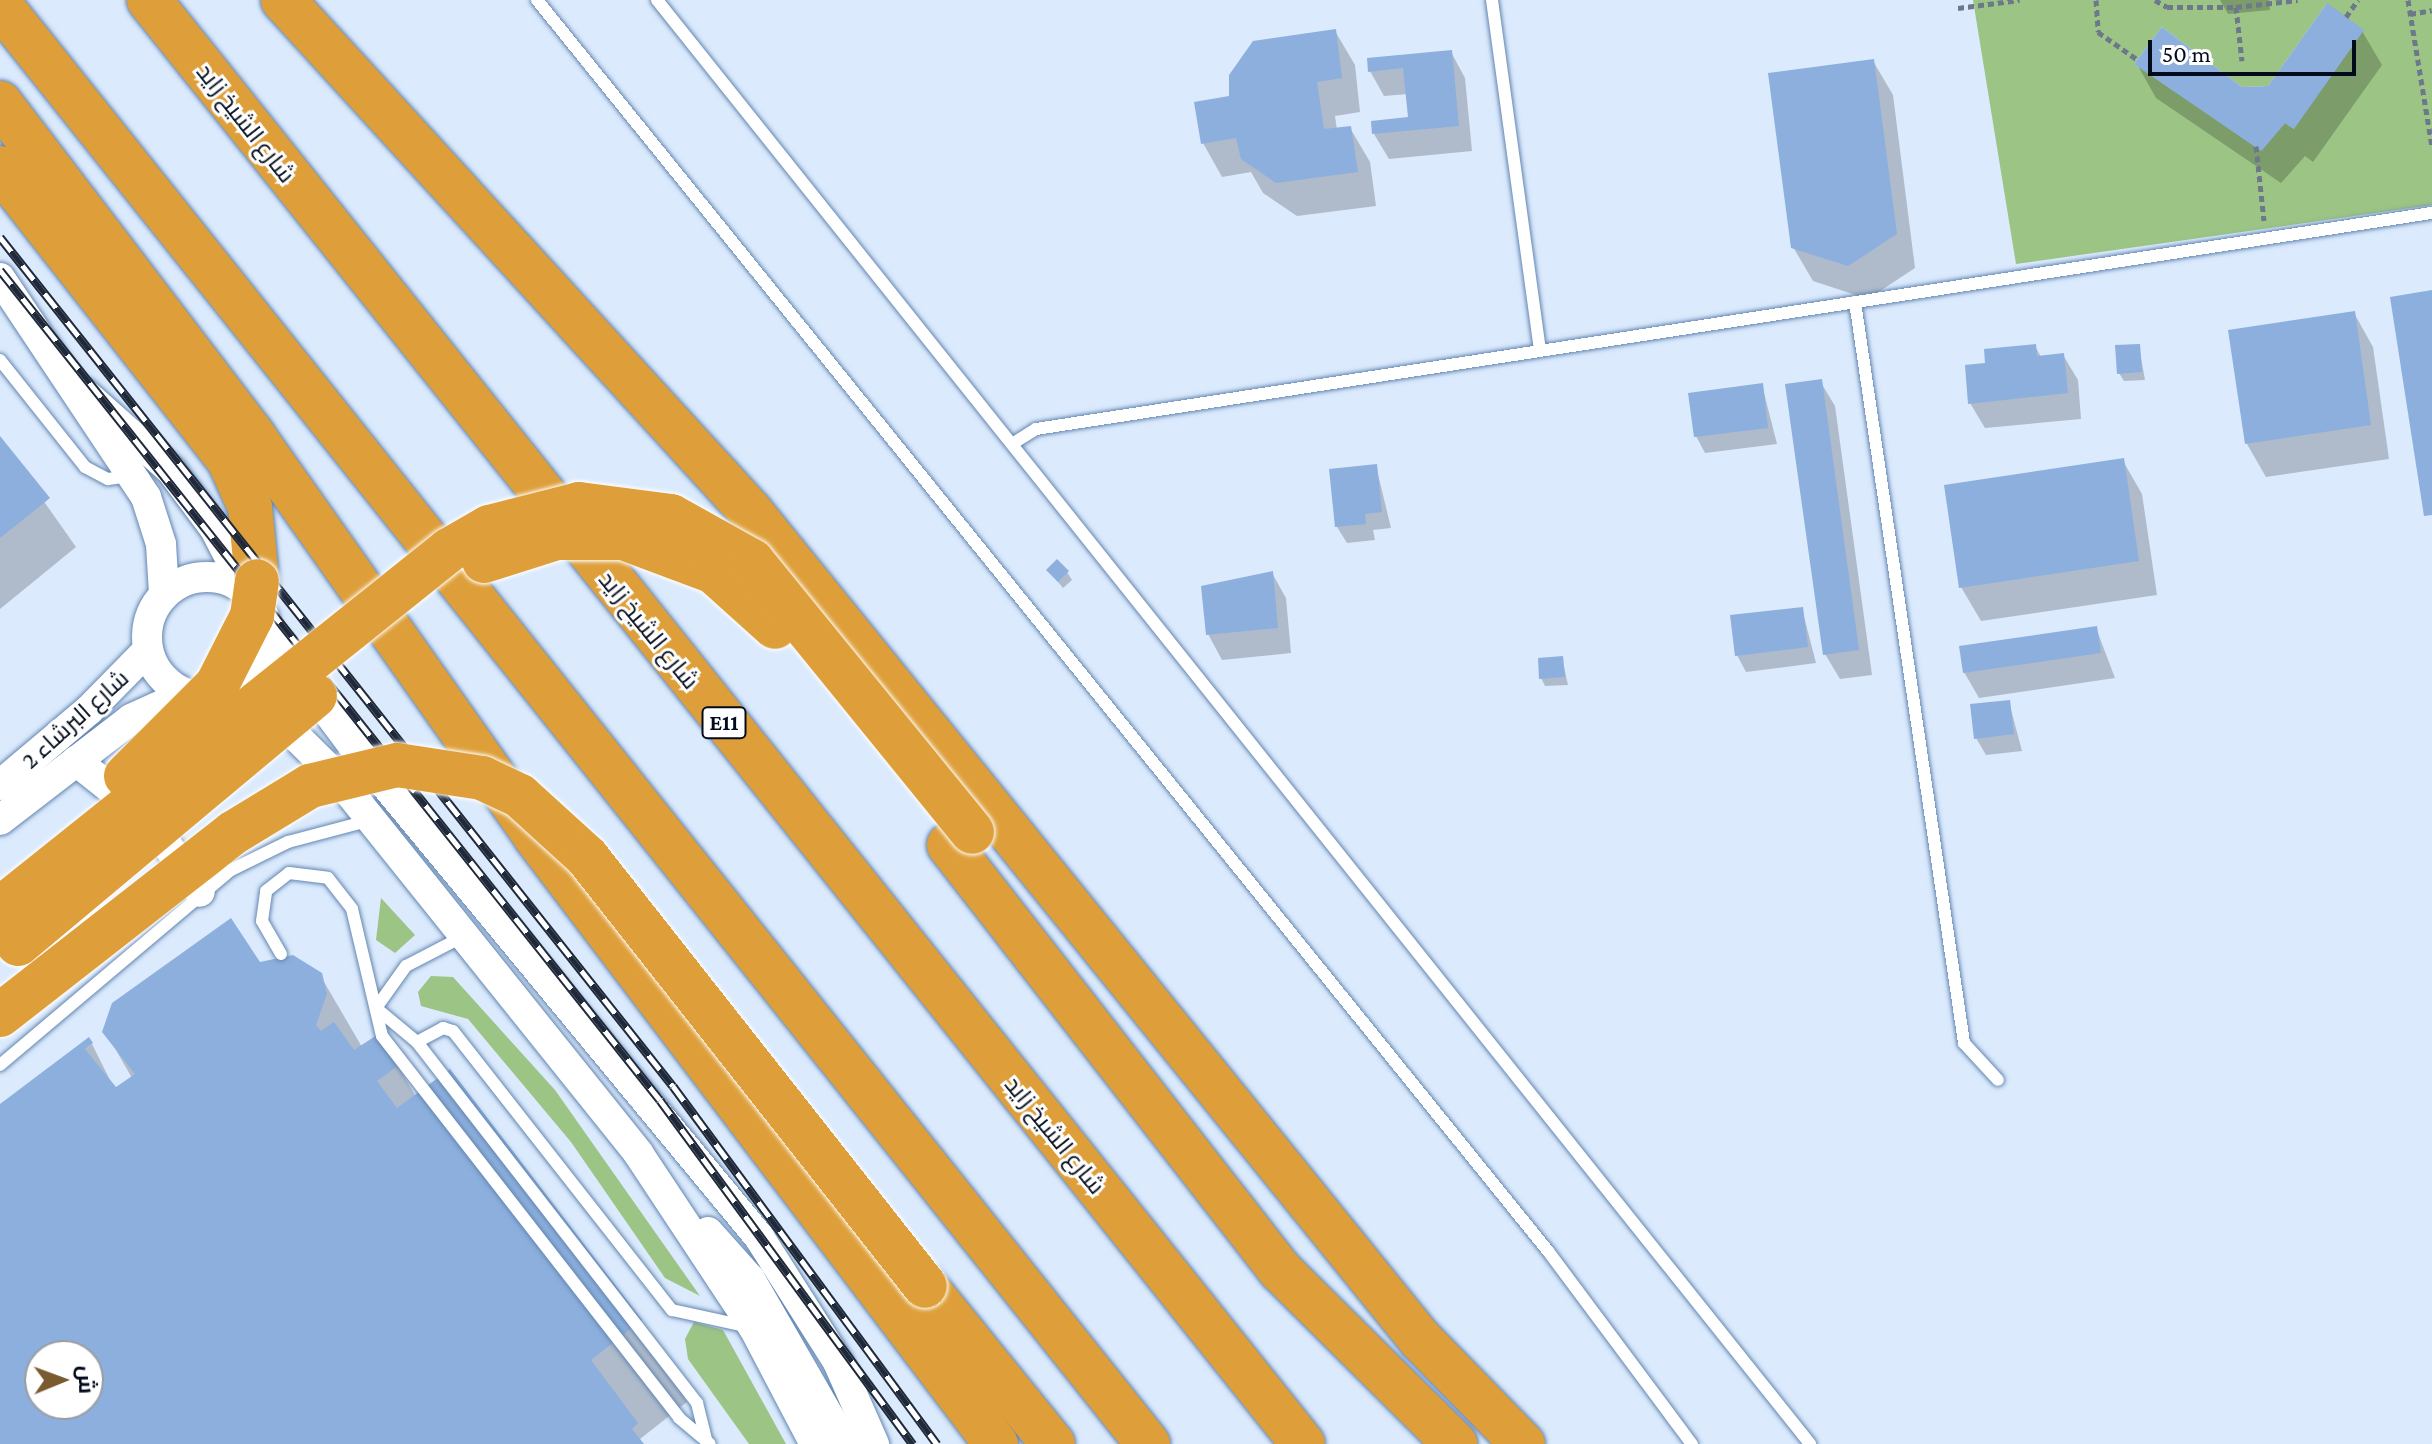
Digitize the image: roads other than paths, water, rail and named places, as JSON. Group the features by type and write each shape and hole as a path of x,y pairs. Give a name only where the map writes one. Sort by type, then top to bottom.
{"highway":[{"name":"شارع الشيخ زايد","path":"149,0 1303,1444"},
{"path":"283,0 751,512 1420,1339 1492,1444"},
{"path":"0,5 1148,1444"},
{"path":"0,103 254,437 535,836 996,1444"},
{"path":"0,168 229,460 250,507 252,586 244,637 217,685 0,896"},
{"path":"6,937 465,572 557,538 655,545 741,592 960,838 1280,1270 1455,1444"},
{"path":"0,1015 233,833 310,786 397,765 482,778 520,796 587,857 1043,1435"},
{"path":"1420,1339 1523,1444"},
{"path":"1373,1360 1438,1444"}],"street":[{"path":"1,282 82,391 133,475 161,544 164,593 148,620 148,650 161,677 186,694 216,697 244,685 262,661 267,631"},
{"path":"82,391 171,470 252,586 267,631 351,743 759,1237 838,1362 874,1444"},
{"path":"164,593 205,576 252,586"},
{"name":"شارع البرشاء 2","path":"0,785 148,650"},
{"path":"244,685 320,756 680,1212 754,1328 815,1444"},
{"name":"شارع البرشاء 2","path":"0,820 148,709 186,694"},
{"path":"76,761 148,818 200,892"},
{"path":"680,1212 719,1242 750,1279 845,1444"}],"lane":[{"path":"537,0 1529,1228 1692,1444"},
{"path":"657,0 1810,1444"},
{"path":"1492,0 1540,351"},
{"path":"1012,444 1036,429 2432,213"},
{"path":"1855,302 1964,1043 1998,1080"},
{"path":"0,360 85,467 108,479 133,475"},
{"path":"0,1065 200,892 268,850 371,820"},
{"path":"281,954 262,921 266,891 289,873 328,878 352,909 382,1036 679,1418 708,1442"},
{"path":"376,1008 406,966 464,936"},
{"path":"376,1008 417,1042 697,1403 708,1442"},
{"path":"417,1042 443,1028 453,1031 672,1310 696,1321 754,1328"}],"railway":[{"path":"0,237 673,1086 937,1444"},
{"path":"0,270 660,1100 913,1444"}]}
